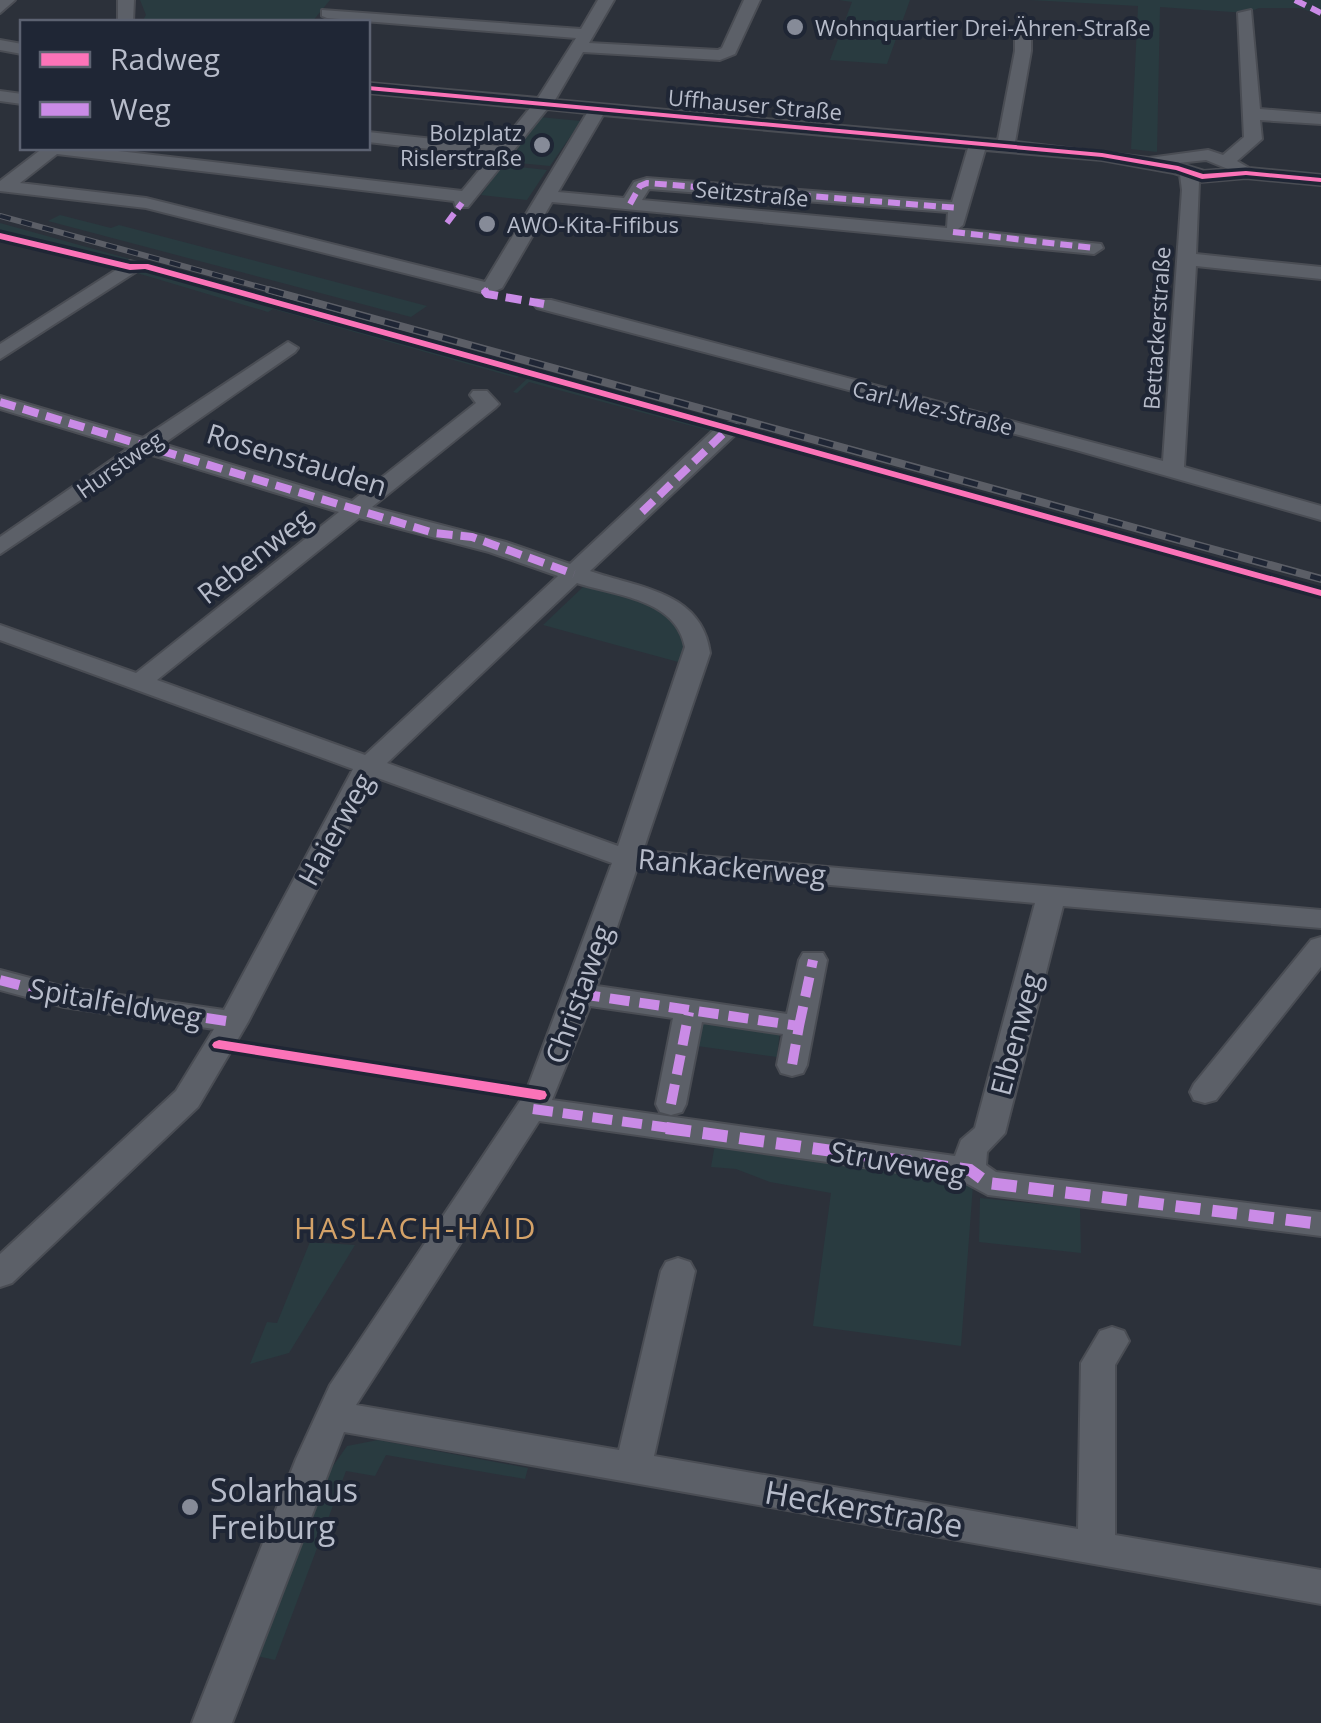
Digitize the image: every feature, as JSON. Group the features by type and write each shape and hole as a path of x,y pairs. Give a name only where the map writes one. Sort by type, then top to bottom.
{"street":[{"path":"0,8 7,0"},
{"path":"69,150 464,200 542,106 606,0"},
{"path":"327,12 720,55 729,51 752,0"},
{"path":"1227,161 1252,142 1246,13"},
{"path":"1006,146 1023,50 1022,28"},
{"name":"Uffhauser Straße","path":"370,88 1138,159 1189,173 1227,161 1281,175 1321,180"},
{"path":"2,186 146,203 488,288 496,284 597,111"},
{"path":"1252,114 1321,119"},
{"path":"370,137 504,152"},
{"path":"952,232 978,143"},
{"path":"2,186 50,150"},
{"name":"Uffhauser Straße","path":"1189,173 1227,161"},
{"name":"Bettackerstraße","path":"1173,473 1189,173"},
{"path":"630,204 640,186 647,183 718,190 764,189 959,208"},
{"name":"Seitzstraße","path":"547,196 1094,248"},
{"path":"1186,260 1321,273"},
{"path":"0,353 130,267"},
{"name":"Carl-Mez-Straße","path":"544,304 1084,445 1321,513"},
{"name":"Hurstweg","path":"0,547 288,348"},
{"name":"Rebenweg","path":"138,683 488,404 480,394"},
{"name":"Rosenstauden","path":"0,402 434,533 472,538 569,569 574,574"},
{"name":"Haierweg","path":"0,1274 187,1099 233,1022 368,766 728,428"},
{"name":"Christaweg","path":"212,1723 333,1416 364,1356 533,1109 580,994 698,653 693,628 679,611 574,574"},
{"name":"Rankackerweg","path":"0,632 626,858 1321,918"},
{"name":"Elbenweg","path":"970,1170 972,1148 988,1133 1052,893"},
{"path":"1205,1092 1321,946"},
{"path":"792,1065 813,960"},
{"name":"Spitalfeldweg","path":"0,980 64,997 233,1022"},
{"path":"580,994 799,1026"},
{"path":"670,1104 688,1012"},
{"name":"Struveweg","path":"533,1109 970,1170 988,1183 1321,1224"},
{"path":"632,1468 678,1271"},
{"path":"1096,1548 1098,1363 1112,1341"},
{"name":"Heckerstraße","path":"333,1416 1321,1587"}],"shaded area":[{"path":"140,0 330,0 314,20 143,20 146,15"},
{"path":"839,0 910,0 887,64 830,60 852,2"},
{"path":"1030,0 1321,0 1321,15 1299,8 1259,8 1246,13 1160,7 1157,152 1131,149 1138,6"},
{"name":"Bolzplatz Rislerstraße","path":"539,117 581,121 550,166 508,162"},
{"path":"502,165 547,170 527,200 481,195"},
{"path":"60,215 111,228 119,225 427,306 411,317 48,221"},
{"path":"0,223 527,369 517,378 273,309 268,312 127,270 0,239"},
{"path":"531,375 720,427 714,432 529,382 513,392"},
{"path":"583,587 636,600 667,616 678,628 683,644 682,663 543,625"},
{"path":"702,1022 780,1031 777,1057 697,1046"},
{"path":"715,1144 973,1185 961,1346 813,1326 831,1193 770,1182 736,1169 711,1167"},
{"path":"980,1198 1080,1208 1081,1253 979,1242"},
{"path":"310,1242 355,1245 289,1353 250,1364 267,1322 277,1323"},
{"path":"378,1440 528,1468 525,1479 386,1455 375,1476 346,1471 275,1660 257,1656 326,1476 347,1446"}],"railway":[{"path":"0,216 278,292"},
{"path":"269,290 1321,579"}],"marked path":[{"path":"1295,0 1321,13"},
{"path":"630,204 640,186 647,183 959,208"},
{"path":"447,223 462,203"},
{"path":"953,232 1094,248"},
{"path":"483,289 487,294 544,304"},
{"path":"0,402 434,533 472,537 574,574"},
{"path":"642,512 729,428"},
{"path":"799,1026 813,960"},
{"path":"0,980 64,997 233,1022"},
{"path":"580,994 799,1026 792,1065"},
{"path":"671,1104 689,1012"},
{"path":"533,1109 970,1170 988,1183 1321,1224"}],"cycle path":[{"path":"370,88 1102,155 1178,168 1202,177 1246,173 1321,180"},
{"path":"0,236 130,267 145,266 1321,593"},
{"path":"219,1045 540,1095"}],"place":[{"name":"Wohnquartier Drei-Ähren-Straße","path":"795,27"},
{"name":"Bolzplatz Rislerstraße","path":"542,145"},
{"name":"AWO-Kita-Fifibus","path":"487,224"},
{"name":"Solarhaus Freiburg","path":"190,1507"}],"district":[{"name":"HASLACH-HAID","path":"416,1227"}]}
